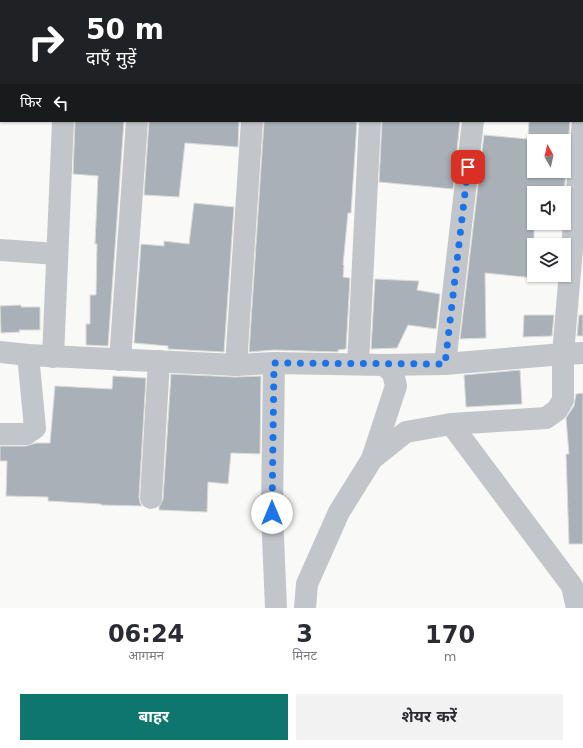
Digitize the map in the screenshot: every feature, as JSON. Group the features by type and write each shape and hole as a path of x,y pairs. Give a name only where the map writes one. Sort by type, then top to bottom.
{"street":[{"path":"53,356 63,122"},
{"path":"120,360 138,122"},
{"path":"236,365 252,122"},
{"path":"358,364 370,122"},
{"path":"445,364 473,122"},
{"path":"372,459 406,432 451,424 546,418 557,410 563,400 573,353 583,122"},
{"path":"0,250 57,254"},
{"path":"0,352 28,355 236,365 274,363 445,364 573,353"},
{"path":"0,434 26,434 35,428 28,355"},
{"path":"151,498 159,361"},
{"path":"274,363 272,513 276,608"},
{"path":"305,608 308,584 339,512 372,459 396,386 393,373 384,364"},
{"path":"451,424 572,586 576,608"}],"building":[{"path":"75,122 124,122 108,346 86,345 86,324 90,324 90,295 96,295 97,244 95,244 98,176 73,174"},
{"path":"149,122 239,122 238,147 185,143 179,197 144,195"},
{"path":"264,122 357,122 351,213 348,213 343,265 343,277 350,278 346,349 338,350 338,352 274,350 249,352"},
{"path":"382,122 460,122 453,189 379,182"},
{"path":"529,122 570,122 569,134 528,134"},
{"path":"484,135 527,139 527,178 565,178 565,186 527,186 527,230 534,230 534,238 527,238 527,277 485,273 486,338 460,339"},
{"path":"194,203 234,207 224,352 168,349 168,346 134,343 141,244 164,246 164,241 189,244"},
{"path":"375,279 419,281 417,290 440,294 436,329 408,325 397,348 371,349"},
{"path":"21,305 21,307 40,307 40,330 19,330 20,332 1,333 0,306"},
{"path":"524,315 554,315 552,336 523,337"},
{"path":"579,315 583,315 583,336 577,336"},
{"path":"520,370 522,404 466,407 464,375"},
{"path":"171,374 235,377 261,376 260,454 231,453 228,484 208,482 207,512 159,510 163,499"},
{"path":"113,376 146,378 139,497 142,506 48,501 48,497 6,496 7,461 0,461 0,446 26,446 36,443 50,443 55,386 112,389"},
{"path":"583,393 583,544 569,544 566,454 569,454 566,418 574,406 576,394"}],"route":[{"path":"272,513 274,363 445,364 468,167"}]}
